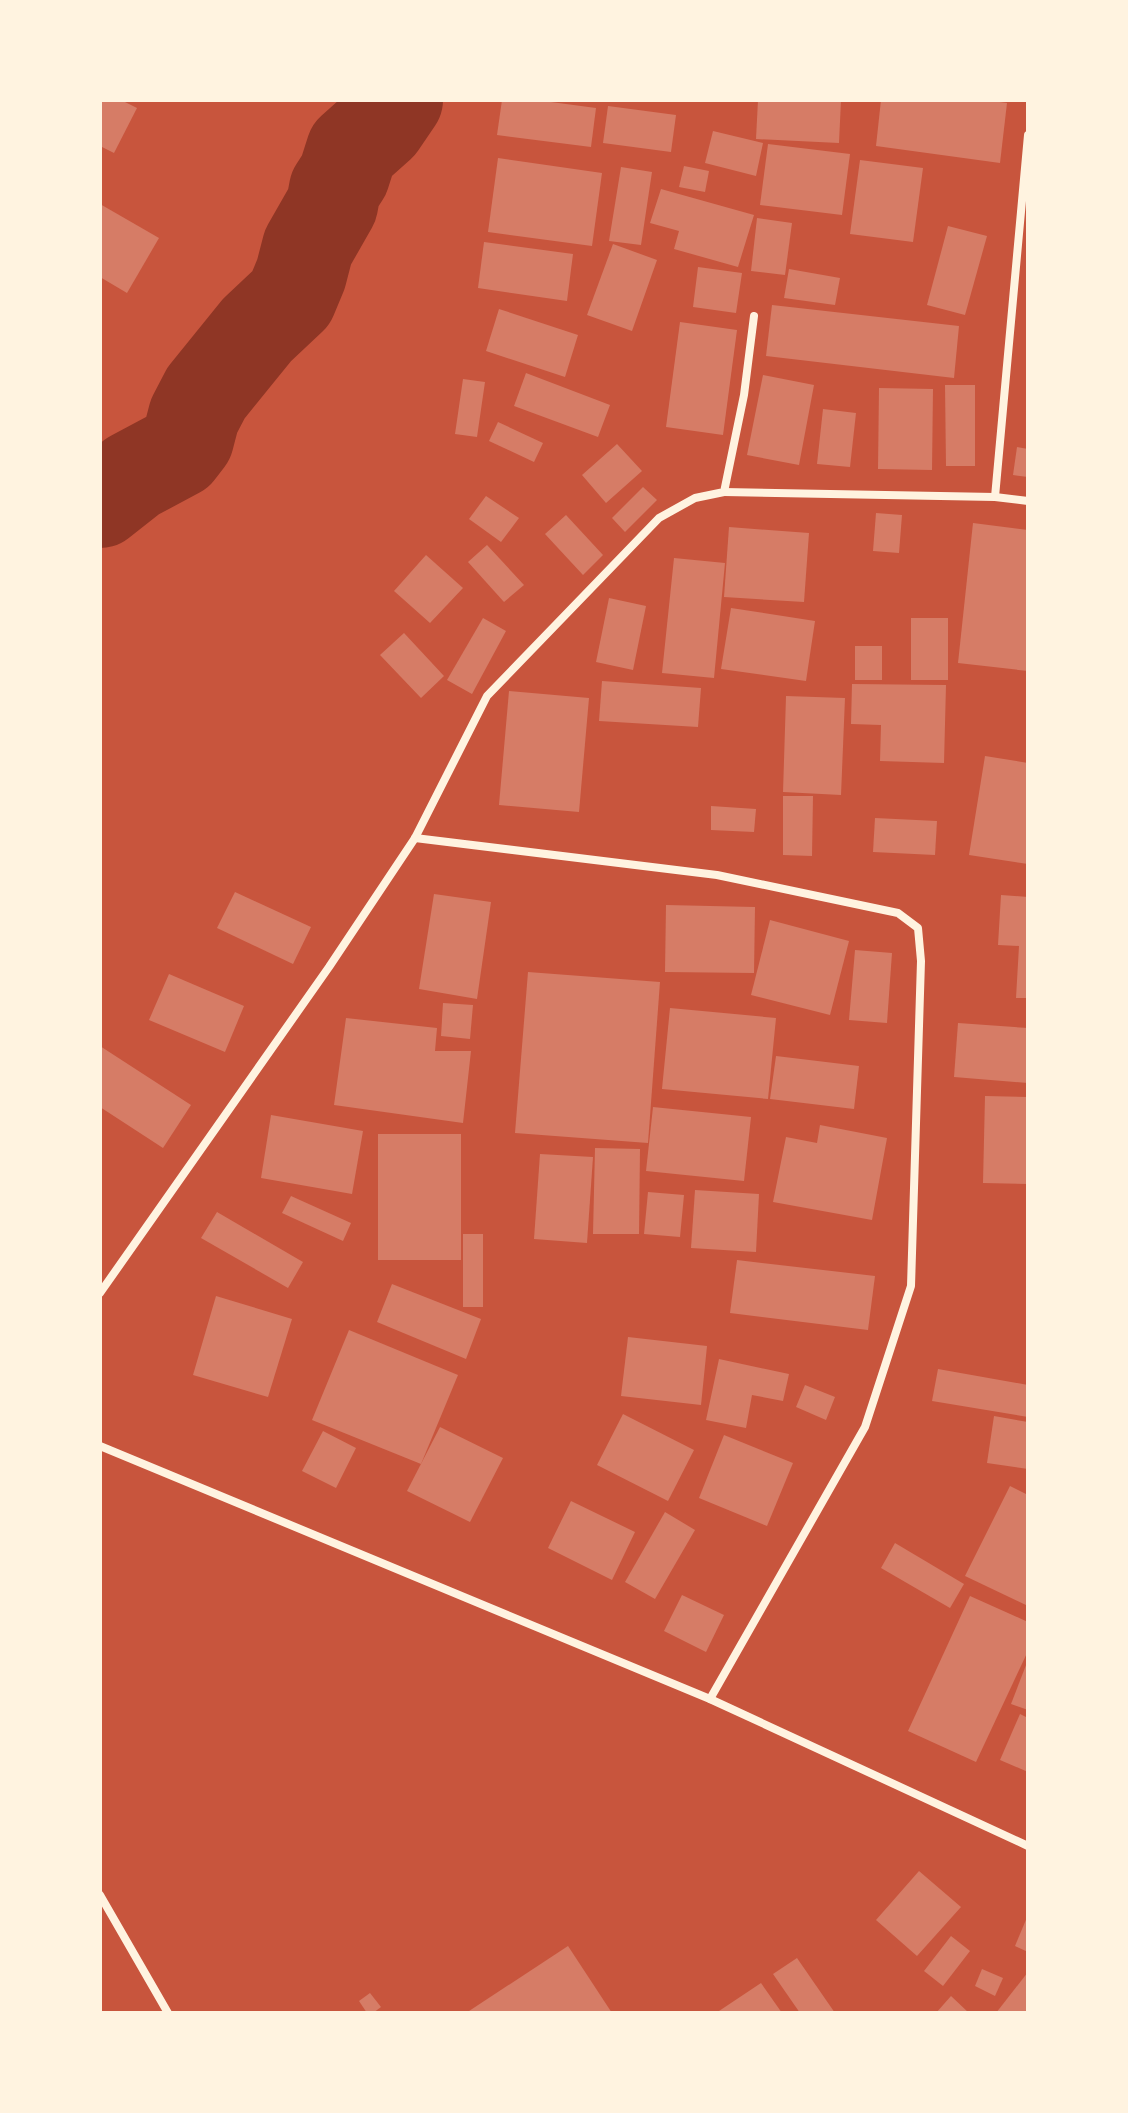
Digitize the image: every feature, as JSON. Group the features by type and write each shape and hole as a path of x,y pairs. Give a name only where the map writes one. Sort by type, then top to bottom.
{"street":[{"path":"995,497 1028,135"},
{"path":"724,492 744,395 754,316"},
{"path":"100,1293 320,980 415,838 487,696 659,518 695,498 724,492 995,497 1028,501"},
{"path":"415,838 717,875 898,913 918,928 921,961 911,1286 865,1427 710,1699"},
{"path":"100,1446 710,1699 1028,1846"},
{"path":"100,1895 168,2013"}],"building":[{"path":"100,100 121,100 137,108 114,153 100,146"},
{"path":"502,100 536,100 596,108 591,147 497,135"},
{"path":"758,100 841,100 839,143 756,139"},
{"path":"881,100 985,100 1007,103 1000,163 876,146"},
{"path":"608,106 676,115 671,152 603,143"},
{"path":"713,131 763,143 756,176 705,163"},
{"path":"768,144 850,154 842,215 760,205"},
{"path":"498,158 602,173 592,246 488,232"},
{"path":"860,160 923,168 913,242 850,234"},
{"path":"684,166 709,171 705,192 679,187"},
{"path":"621,167 652,172 641,245 609,241"},
{"path":"661,189 754,215 738,267 674,249 679,231 650,223"},
{"path":"100,204 159,238 127,293 100,277"},
{"path":"757,218 792,223 785,275 751,271"},
{"path":"948,226 987,236 965,315 927,305"},
{"path":"484,242 573,254 567,301 478,288"},
{"path":"613,244 657,260 632,331 587,315"},
{"path":"698,267 742,273 736,313 693,307"},
{"path":"789,269 840,278 835,305 784,298"},
{"path":"772,305 959,326 954,378 766,356"},
{"path":"499,309 578,335 565,377 486,351"},
{"path":"680,322 737,330 723,435 666,427"},
{"path":"526,373 610,405 598,437 514,406"},
{"path":"763,375 814,385 799,465 747,455"},
{"path":"463,379 485,382 477,437 455,434"},
{"path":"945,385 975,385 975,466 946,466"},
{"path":"879,388 933,389 932,470 878,469"},
{"path":"823,409 856,413 850,467 817,464"},
{"path":"498,422 543,443 534,462 489,441"},
{"path":"617,444 642,471 606,503 582,475"},
{"path":"1017,447 1028,449 1028,477 1013,475"},
{"path":"643,487 657,500 625,532 612,518"},
{"path":"486,496 519,518 501,542 469,519"},
{"path":"876,513 902,515 899,553 873,551"},
{"path":"566,515 603,555 583,575 545,534"},
{"path":"973,523 1028,530 1028,671 958,663"},
{"path":"729,527 809,533 804,602 724,597"},
{"path":"487,545 524,585 504,602 468,562"},
{"path":"426,555 463,588 430,623 394,591"},
{"path":"674,558 725,563 714,678 662,673"},
{"path":"609,598 646,606 633,670 596,662"},
{"path":"731,608 815,621 806,681 721,669"},
{"path":"483,618 506,631 472,694 447,680"},
{"path":"911,618 948,618 948,680 911,680"},
{"path":"404,633 444,676 421,698 380,655"},
{"path":"855,646 882,646 882,680 855,680"},
{"path":"602,681 701,688 698,727 599,721"},
{"path":"852,684 946,685 944,763 880,761 881,725 851,724"},
{"path":"509,691 589,698 579,812 499,805"},
{"path":"786,696 845,698 841,795 783,792"},
{"path":"985,756 1028,763 1028,864 969,855"},
{"path":"783,796 813,796 812,856 783,855"},
{"path":"711,806 756,809 754,832 711,830"},
{"path":"875,818 937,821 935,855 873,852"},
{"path":"235,892 311,927 293,964 217,928"},
{"path":"434,894 491,902 477,999 419,989"},
{"path":"1001,895 1028,897 1028,998 1016,998 1019,946 998,945"},
{"path":"666,905 755,907 754,973 665,972"},
{"path":"770,920 849,941 830,1015 751,995"},
{"path":"855,950 892,953 887,1023 849,1020"},
{"path":"528,972 660,982 648,1143 515,1133"},
{"path":"169,974 244,1006 225,1052 149,1020"},
{"path":"443,1003 473,1005 470,1039 441,1036"},
{"path":"670,1008 776,1018 768,1099 662,1089"},
{"path":"346,1018 437,1028 435,1051 471,1051 463,1123 334,1105"},
{"path":"958,1023 1028,1028 1028,1083 954,1077"},
{"path":"100,1046 191,1105 163,1148 100,1107"},
{"path":"776,1056 859,1066 854,1109 770,1099"},
{"path":"985,1096 1028,1097 1028,1184 983,1183"},
{"path":"653,1107 751,1117 744,1181 646,1171"},
{"path":"271,1115 363,1131 352,1194 261,1178"},
{"path":"820,1125 887,1138 872,1220 773,1202 786,1137 817,1143"},
{"path":"378,1134 461,1134 461,1260 378,1260"},
{"path":"595,1148 640,1149 639,1234 593,1234"},
{"path":"540,1154 593,1157 587,1243 534,1239"},
{"path":"695,1190 759,1194 756,1252 691,1248"},
{"path":"648,1192 684,1195 680,1237 644,1234"},
{"path":"291,1196 351,1223 343,1241 282,1213"},
{"path":"217,1212 303,1262 288,1288 201,1238"},
{"path":"463,1234 483,1234 483,1307 463,1307"},
{"path":"737,1260 875,1276 868,1330 730,1313"},
{"path":"392,1284 481,1319 466,1359 377,1322"},
{"path":"216,1296 292,1319 268,1397 193,1375"},
{"path":"349,1330 458,1375 421,1464 312,1420"},
{"path":"628,1337 707,1346 701,1405 621,1396"},
{"path":"719,1359 789,1374 783,1401 752,1395 746,1428 706,1420"},
{"path":"938,1369 1028,1385 1028,1417 932,1401"},
{"path":"805,1385 835,1397 826,1420 796,1407"},
{"path":"623,1414 694,1450 668,1501 597,1465"},
{"path":"994,1416 1028,1422 1028,1469 987,1463"},
{"path":"440,1427 503,1458 470,1522 407,1491"},
{"path":"323,1431 356,1448 336,1488 302,1471"},
{"path":"724,1435 793,1463 767,1526 699,1498"},
{"path":"1010,1486 1028,1495 1028,1606 965,1576"},
{"path":"571,1501 635,1532 612,1580 548,1548"},
{"path":"665,1512 695,1530 655,1599 625,1582"},
{"path":"895,1543 964,1584 950,1608 881,1568"},
{"path":"682,1595 724,1615 706,1652 664,1631"},
{"path":"970,1596 1028,1622 1028,1651 976,1762 908,1731"},
{"path":"1028,1660 1028,1710 1011,1704"},
{"path":"1020,1714 1028,1718 1028,1772 1000,1760"},
{"path":"919,1871 961,1907 917,1956 876,1920"},
{"path":"1028,1915 1028,1952 1015,1946"},
{"path":"951,1936 970,1951 943,1986 924,1971"},
{"path":"568,1946 612,2013 466,2013"},
{"path":"797,1958 835,2013 800,2013 773,1974"},
{"path":"982,1969 1003,1978 995,1996 975,1986"},
{"path":"1028,1972 1028,2013 996,2013"},
{"path":"761,1983 782,2013 716,2013"},
{"path":"370,1993 381,2007 367,2013 359,2001"},
{"path":"951,1996 969,2013 936,2013"}],"waterway":[{"path":"100,502 133,476 178,452 188,439 194,416 206,393 257,330 291,298 308,247 332,205 335,189 344,175 352,150 380,125 397,100"}]}
